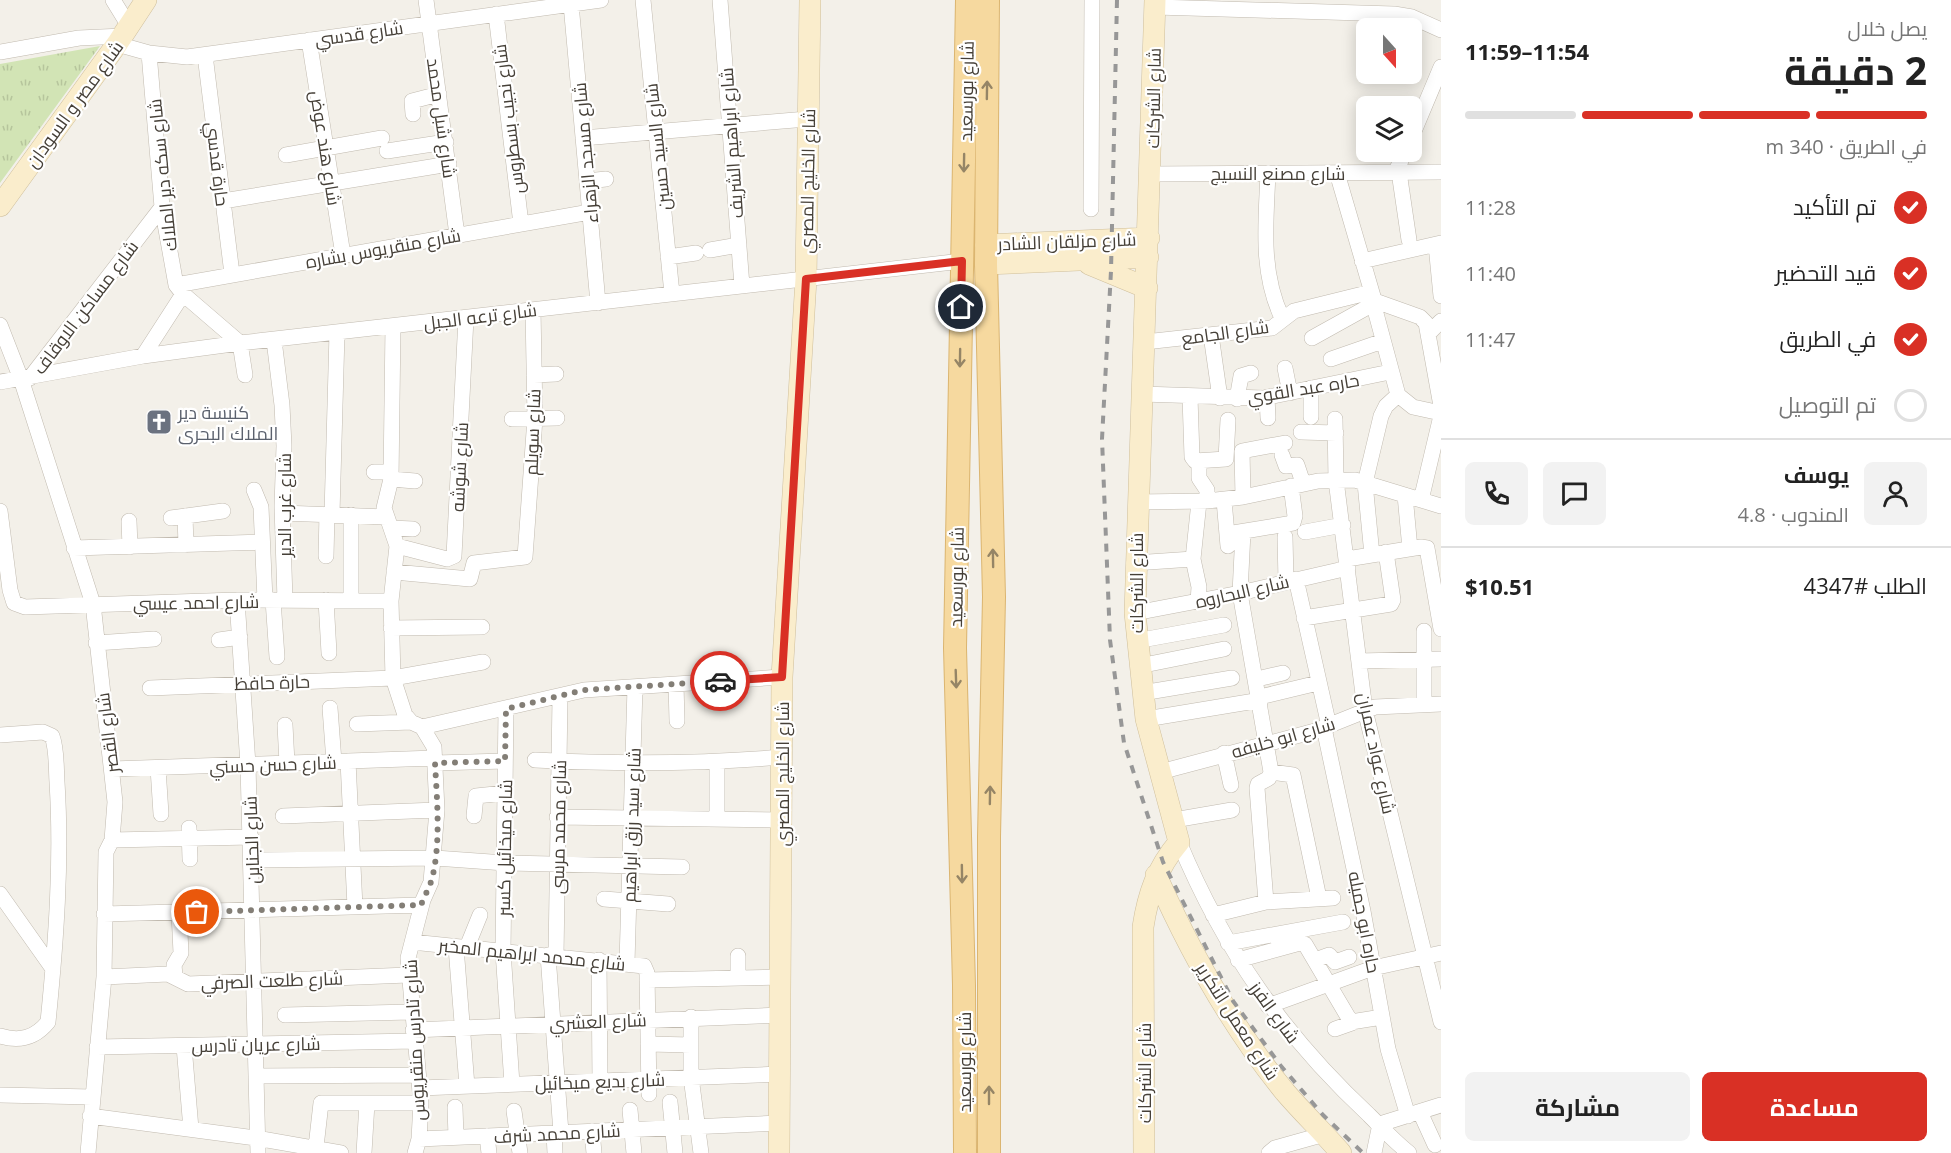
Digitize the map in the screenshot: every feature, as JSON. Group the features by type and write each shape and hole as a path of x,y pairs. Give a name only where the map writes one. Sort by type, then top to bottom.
{"main road":[{"name":"شارع بورسعيد","path":"964,1153 961,836 955,648 968,0"},
{"name":"شارع بورسعيد","path":"988,0 986,254 994,597 989,837 989,1153"},
{"path":"956,606 980,604 994,597"},
{"path":"955,648 963,637 969,634 983,635 993,644"},
{"path":"961,836 989,837"}],"street":[{"path":"113,0 123,36"},
{"name":"شارع مصر و السودان","path":"0,206 123,36 146,0"},
{"name":"شارع شبل محمد","path":"426,0 457,235"},
{"name":"شارع قدسي","path":"0,52 79,38 123,36 149,53 173,58 496,14 517,6 571,4 601,0"},
{"name":"شارع السيد حسين","path":"643,0 672,294"},
{"name":"شارع ابراهيم الشريف","path":"720,0 742,286"},
{"name":"شارع الخليج المصري","path":"779,1153 782,1015 782,677 806,279 810,0"},
{"path":"1091,209 1092,0"},
{"path":"1155,3 1394,14 1412,17 1441,30"},
{"name":"شارع الشركات","path":"1144,1153 1143,927 1147,900 1156,875 1179,842 1146,719 1136,641 1135,613 1134,563 1145,342 1155,3"},
{"name":"شارع مسجد الزهراء","path":"571,4 598,303"},
{"name":"شارع نجيب بسطروس","path":"496,14 521,224"},
{"name":"شارع هند عوض","path":"309,40 343,255"},
{"name":"شارع سكه دير الملاك","path":"149,53 162,207 179,290"},
{"name":"حارة قدسي","path":"205,55 232,274"},
{"path":"1422,112 1441,67"},
{"path":"413,114 412,100 439,94"},
{"path":"583,138 807,119"},
{"path":"286,155 327,148 446,142"},
{"path":"1401,162 1397,173 1409,240"},
{"path":"223,201 448,164"},
{"path":"1268,173 1265,259 1270,289 1282,318"},
{"path":"1337,173 1398,395 1413,407 1440,410"},
{"name":"شارع مصنع النسيج","path":"1151,174 1397,173 1440,176"},
{"path":"587,182 606,179"},
{"name":"شارع مساكن الاوقاف","path":"25,379 162,207"},
{"name":"شارع منقريوس بشاره","path":"179,290 232,274 590,212"},
{"path":"1362,261 1438,244 1441,296"},
{"path":"668,257 739,245"},
{"name":"شارع مزلقان الشادر","path":"986,254 1148,247"},
{"name":"شارع مزلقان الشادر","path":"1041,252 1077,260 1148,247"},
{"path":"1077,260 1147,288"},
{"name":"شارع ترعه الجبل","path":"0,382 143,356 240,343 962,261"},
{"path":"143,356 179,290 240,343 245,375"},
{"path":"1373,298 1420,317 1435,326 1440,420 1421,500"},
{"path":"1312,338 1373,298"},
{"name":"شارع الجامع","path":"1145,342 1272,328 1294,311 1373,298"},
{"name":"شارع سويلم","path":"474,563 522,559 526,554 535,418 532,310"},
{"name":"شارع شوشه","path":"454,556 466,318"},
{"name":"شارع القصر","path":"0,325 25,379 74,548 93,604 115,802 112,840 106,852 104,977 88,1153"},
{"path":"388,522 385,501 391,476 393,326"},
{"path":"326,556 330,514 337,333"},
{"path":"1211,335 1220,398"},
{"name":"شارع غرب الدير","path":"274,340 282,405 282,509 274,600"},
{"path":"1336,384 1330,362 1383,341"},
{"path":"1286,368 1290,393"},
{"name":"حاره عبد القوي","path":"1142,394 1237,399 1267,397 1390,372"},
{"path":"1237,399 1241,376 1251,373"},
{"path":"534,375 556,374"},
{"path":"1311,388 1311,417"},
{"path":"1304,618 1389,605 1393,601 1379,554 1365,483 1381,417 1386,406 1398,395"},
{"path":"1190,397 1192,457 1199,461 1224,460 1245,449 1284,449 1286,466 1298,465 1293,523 1243,532 1227,540 1224,500"},
{"path":"1267,397 1268,418"},
{"path":"512,419 557,418"},
{"path":"1228,420 1243,497"},
{"name":"شارع عواد عمران","path":"1301,432 1336,426 1336,480 1365,710 1433,954 1441,1022"},
{"path":"1198,602 1199,587 1193,559 1207,490 1200,480 1199,461"},
{"path":"374,472 415,481"},
{"path":"1137,502 1224,500 1297,485 1336,480 1365,483 1441,506"},
{"path":"254,490 261,507 262,542 274,600 277,657"},
{"path":"1405,495 1410,549"},
{"path":"261,507 351,515 413,529"},
{"path":"0,511 5,591"},
{"path":"186,545 178,517 223,511"},
{"path":"351,515 351,600"},
{"path":"129,521 130,547"},
{"name":"شارع تادرس منقريوس","path":"388,522 397,546 391,600 393,678 403,709 431,738 435,761 437,810 435,858 431,882 421,905 408,958 411,1012 420,1089 417,1146"},
{"path":"1305,532 1343,525"},
{"path":"1243,532 1240,593 1257,679 1271,772 1269,778 1258,784 1257,788 1266,902"},
{"name":"حاره ابو جميله","path":"1285,537 1291,580 1304,618 1318,683 1388,1049 1414,1114 1435,1145"},
{"path":"74,548 262,542"},
{"path":"394,573 468,579 472,576 474,563 471,558 454,556 447,558 397,546"},
{"name":"شارع البحاروه","path":"1135,613 1240,593 1379,554 1424,547 1433,558"},
{"path":"1433,558 1441,629"},
{"path":"1134,563 1193,559"},
{"name":"شارع احمد عيسي","path":"5,591 14,603 25,607 237,600 391,600"},
{"name":"شارع الجناين","path":"237,600 252,860 257,1145"},
{"path":"326,600 329,653"},
{"path":"1136,641 1224,625"},
{"path":"391,628 482,627"},
{"path":"1424,631 1424,704"},
{"path":"219,640 240,637"},
{"path":"96,643 154,639"},
{"path":"1139,666 1224,650"},
{"path":"1359,661 1441,659"},
{"name":"حارة حافظ","path":"150,688 393,678 483,662"},
{"path":"1257,679 1283,673"},
{"path":"357,724 416,724 506,709 560,698 584,690 782,677"},
{"path":"1142,693 1232,678"},
{"path":"1146,719 1260,699 1318,683"},
{"path":"676,684 677,721"},
{"name":"شارع سيد رزق ابراهيم","path":"627,963 635,687"},
{"name":"شارع محمد مرسى","path":"555,1153 556,1083 551,1022 560,698"},
{"name":"شارع ابو خليفه","path":"1160,772 1326,727 1365,710 1392,705 1441,704"},
{"path":"330,708 351,814 356,907"},
{"name":"شارع ميخائيل كسبر","path":"506,709 503,951 512,1084"},
{"path":"285,725 287,764"},
{"path":"0,735 43,732 52,736 59,857 48,1022 34,1036 21,1039 0,1036"},
{"path":"1224,753 1231,785"},
{"path":"535,760 633,764 717,762 782,757"},
{"name":"شارع حسن حسني","path":"111,769 341,762 505,761"},
{"path":"717,762 717,819"},
{"path":"158,768 161,814"},
{"path":"1213,915 1266,902 1326,898 1293,775 1289,772 1271,772"},
{"path":"474,816 476,796 505,793"},
{"path":"283,816 437,810"},
{"path":"1174,820 1232,810"},
{"path":"557,818 782,820"},
{"path":"189,833 190,859"},
{"path":"112,840 189,833 251,837"},
{"name":"شارع الفرز","path":"1179,842 1228,943 1268,1006 1303,1050 1409,1153"},
{"path":"252,860 435,858 505,863 682,867"},
{"name":"شارع معمل التكرير","path":"1156,875 1187,941 1242,1032 1287,1093 1341,1153"},
{"path":"0,894 53,969"},
{"path":"604,899 668,904"},
{"path":"105,914 421,905"},
{"path":"175,976 174,965 181,956 179,912"},
{"path":"467,1086 461,1028 462,947 480,915"},
{"path":"1228,943 1343,922"},
{"name":"شارع محمد ابراهيم المخبر","path":"411,942 641,964 647,976"},
{"path":"1238,960 1300,943 1307,946 1353,1023"},
{"path":"1268,1006 1374,968 1433,954"},
{"path":"1315,960 1329,955 1335,962 1348,957"},
{"path":"738,956 738,977"},
{"path":"599,960 600,1081"},
{"name":"شارع طلعت الصرفي","path":"104,977 175,976 184,984 189,984 408,975"},
{"path":"648,1087 647,976 782,977"},
{"path":"285,1015 411,1012"},
{"name":"شارع العشري","path":"414,1035 461,1028 551,1022 782,1015"},
{"path":"691,1017 691,1077 701,1153"},
{"path":"1335,1029 1382,1017"},
{"name":"شارع عريان تادرس","path":"97,1047 256,1044 414,1035"},
{"path":"648,1044 691,1045"},
{"path":"184,1046 191,1129"},
{"name":"شارع بديع ميخائيل","path":"420,1089 600,1081 648,1087 691,1077 781,1074"},
{"path":"256,1076 420,1089"},
{"path":"316,1147 321,1103 367,1103 420,1089"},
{"path":"0,1095 92,1097"},
{"path":"670,1102 675,1153"},
{"path":"364,1153 367,1103"},
{"path":"1374,1153 1379,1125 1441,1105"},
{"path":"454,1143 455,1107"},
{"path":"630,1110 634,1153"},
{"path":"514,1111 520,1153"},
{"path":"90,1116 191,1129 257,1145 316,1147 341,1153"},
{"name":"شارع محمد شرف","path":"417,1146 454,1143 487,1136 780,1123"},
{"path":"592,1131 594,1153"},
{"path":"1269,1153 1275,1148 1325,1134"},
{"path":"487,1136 489,1153"}],"green space":[{"path":"100,46 0,183 0,64"}],"railway":[{"path":"1117,0 1111,271 1102,439 1110,640 1124,743 1163,862 1233,1001 1281,1066 1323,1115 1363,1153"}],"way so far":[{"path":"197,912 421,905 431,882 434,866 437,810 435,763 505,761 506,709 560,698 584,690 720,681"}],"place":[{"name":"كنيسة دير الملاك البحرى","path":"159,422"}],"route":[{"path":"720,681 782,677 806,279 962,261 961,307"}]}
